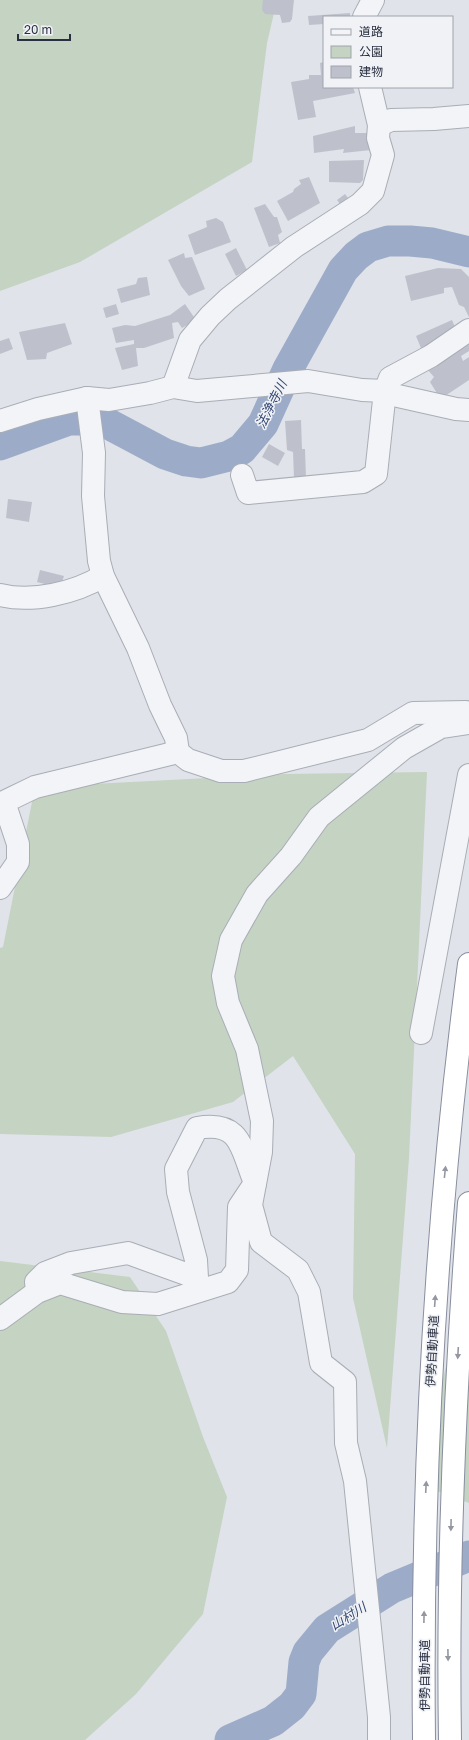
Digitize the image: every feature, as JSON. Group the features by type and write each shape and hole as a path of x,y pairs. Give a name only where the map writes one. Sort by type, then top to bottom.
{"highway":[{"name":"伊勢自動車道","path":"424,1740 423,1650 425,1503 433,1330 446,1166 469,964"},
{"name":"伊勢自動車道","path":"450,1740 448,1650 451,1504 459,1332 469,1203"}],"street":[{"path":"365,16 374,0"},
{"path":"173,387 190,340 219,308 294,247 360,204 373,191 383,155 378,138 379,125 370,88"},
{"path":"379,125 391,120 434,119 469,116"},
{"path":"242,475 248,492 363,482 376,474 385,391 390,378 431,356 469,330"},
{"path":"0,421 38,408 87,398 110,400 150,393 173,387 197,391 308,381 362,390 385,391 398,396 456,409 469,410"},
{"path":"87,398 94,453 94,503 99,556 103,576 138,648 160,705 176,738 178,752 188,760 221,771 244,771 368,740 413,713 468,716"},
{"path":"0,595 9,597 54,596 94,581 103,576"},
{"path":"379,1740 379,1717 356,1481 346,1443 345,1382 321,1363 309,1292 298,1270 261,1242 251,1205 260,1152 262,1120 247,1049 228,1003 223,976 231,940 257,894 291,856 319,817 404,748 441,727 468,716"},
{"path":"0,888 18,862 18,844 2,802 35,788 178,752"},
{"path":"421,1033 469,775"},
{"path":"199,1284 196,1260 178,1192 176,1169 197,1128 212,1125 228,1129 238,1139 255,1183"},
{"path":"0,1319 37,1292 60,1283 122,1302 158,1304 199,1284 228,1282 237,1270 239,1207 255,1183"},
{"path":"37,1292 36,1282 45,1273 70,1263 128,1253 199,1284"}],"green space":[{"path":"0,0 277,0 267,43 252,162 80,262 0,291"},
{"path":"427,772 409,1158 387,1448 353,1298 355,1154 293,1056 233,1102 111,1137 0,1134 0,948 3,947 35,787 286,774"},
{"path":"0,1261 130,1277 166,1331 203,1437 227,1497 203,1614 136,1694 85,1740 0,1740"},
{"path":"469,1272 469,1503 429,1488 421,1469"}],"building":[{"path":"263,0 294,0 292,19 290,22 282,23 280,15 265,14 262,10"},
{"path":"350,13 350,16 323,16 323,24 309,25 308,16"},
{"path":"323,62 323,88 353,88 355,93 313,101 316,117 298,120 291,82 309,79 309,75 321,75 320,63"},
{"path":"355,126 355,133 369,133 371,150 343,153 344,149 314,153 313,136"},
{"path":"364,160 363,180 360,183 329,182 329,161"},
{"path":"309,177 320,203 288,221 277,201 293,192 294,189 301,184 299,180"},
{"path":"345,194 348,198 340,204 337,200"},
{"path":"265,204 274,217 277,217 282,232 278,235 280,243 269,247 254,208"},
{"path":"216,218 223,222 231,242 195,255 188,235 207,227 206,221"},
{"path":"236,248 247,270 236,276 225,254"},
{"path":"184,253 185,258 192,257 205,289 189,296 181,286 168,260"},
{"path":"438,268 461,269 469,277 469,317 464,307 459,305 452,287 444,288 444,293 411,301 405,276"},
{"path":"147,277 150,295 121,303 117,289 136,284 138,278"},
{"path":"116,304 119,314 106,318 103,308"},
{"path":"185,304 196,320 182,328 178,322 172,323 174,338 144,348 136,348 138,366 122,370 115,348 134,344 134,340 116,343 112,328 125,325 135,326 170,315"},
{"path":"452,320 457,332 423,353 416,336"},
{"path":"65,323 72,344 47,353 46,359 27,360 19,332"},
{"path":"9,338 13,349 0,354 0,341"},
{"path":"469,340 469,351 461,356 463,361 469,357 469,380 445,396 438,395 430,382 434,377 427,369"},
{"path":"301,420 302,449 305,449 306,478 294,478 293,452 287,450 285,421"},
{"path":"269,444 285,453 278,466 262,457"},
{"path":"8,499 32,502 29,522 6,518"},
{"path":"40,570 64,576 60,588 37,582"}],"waterway":[{"name":"法浄寺川","path":"0,445 69,420 101,420 165,454 186,461 201,463 229,456 242,449 263,424 288,369 343,270 356,256 368,247 388,241 432,243 469,252"},
{"name":"山村川","path":"230,1740 273,1721 292,1706 301,1694 304,1662 308,1652 327,1629 392,1588 469,1556"}]}
